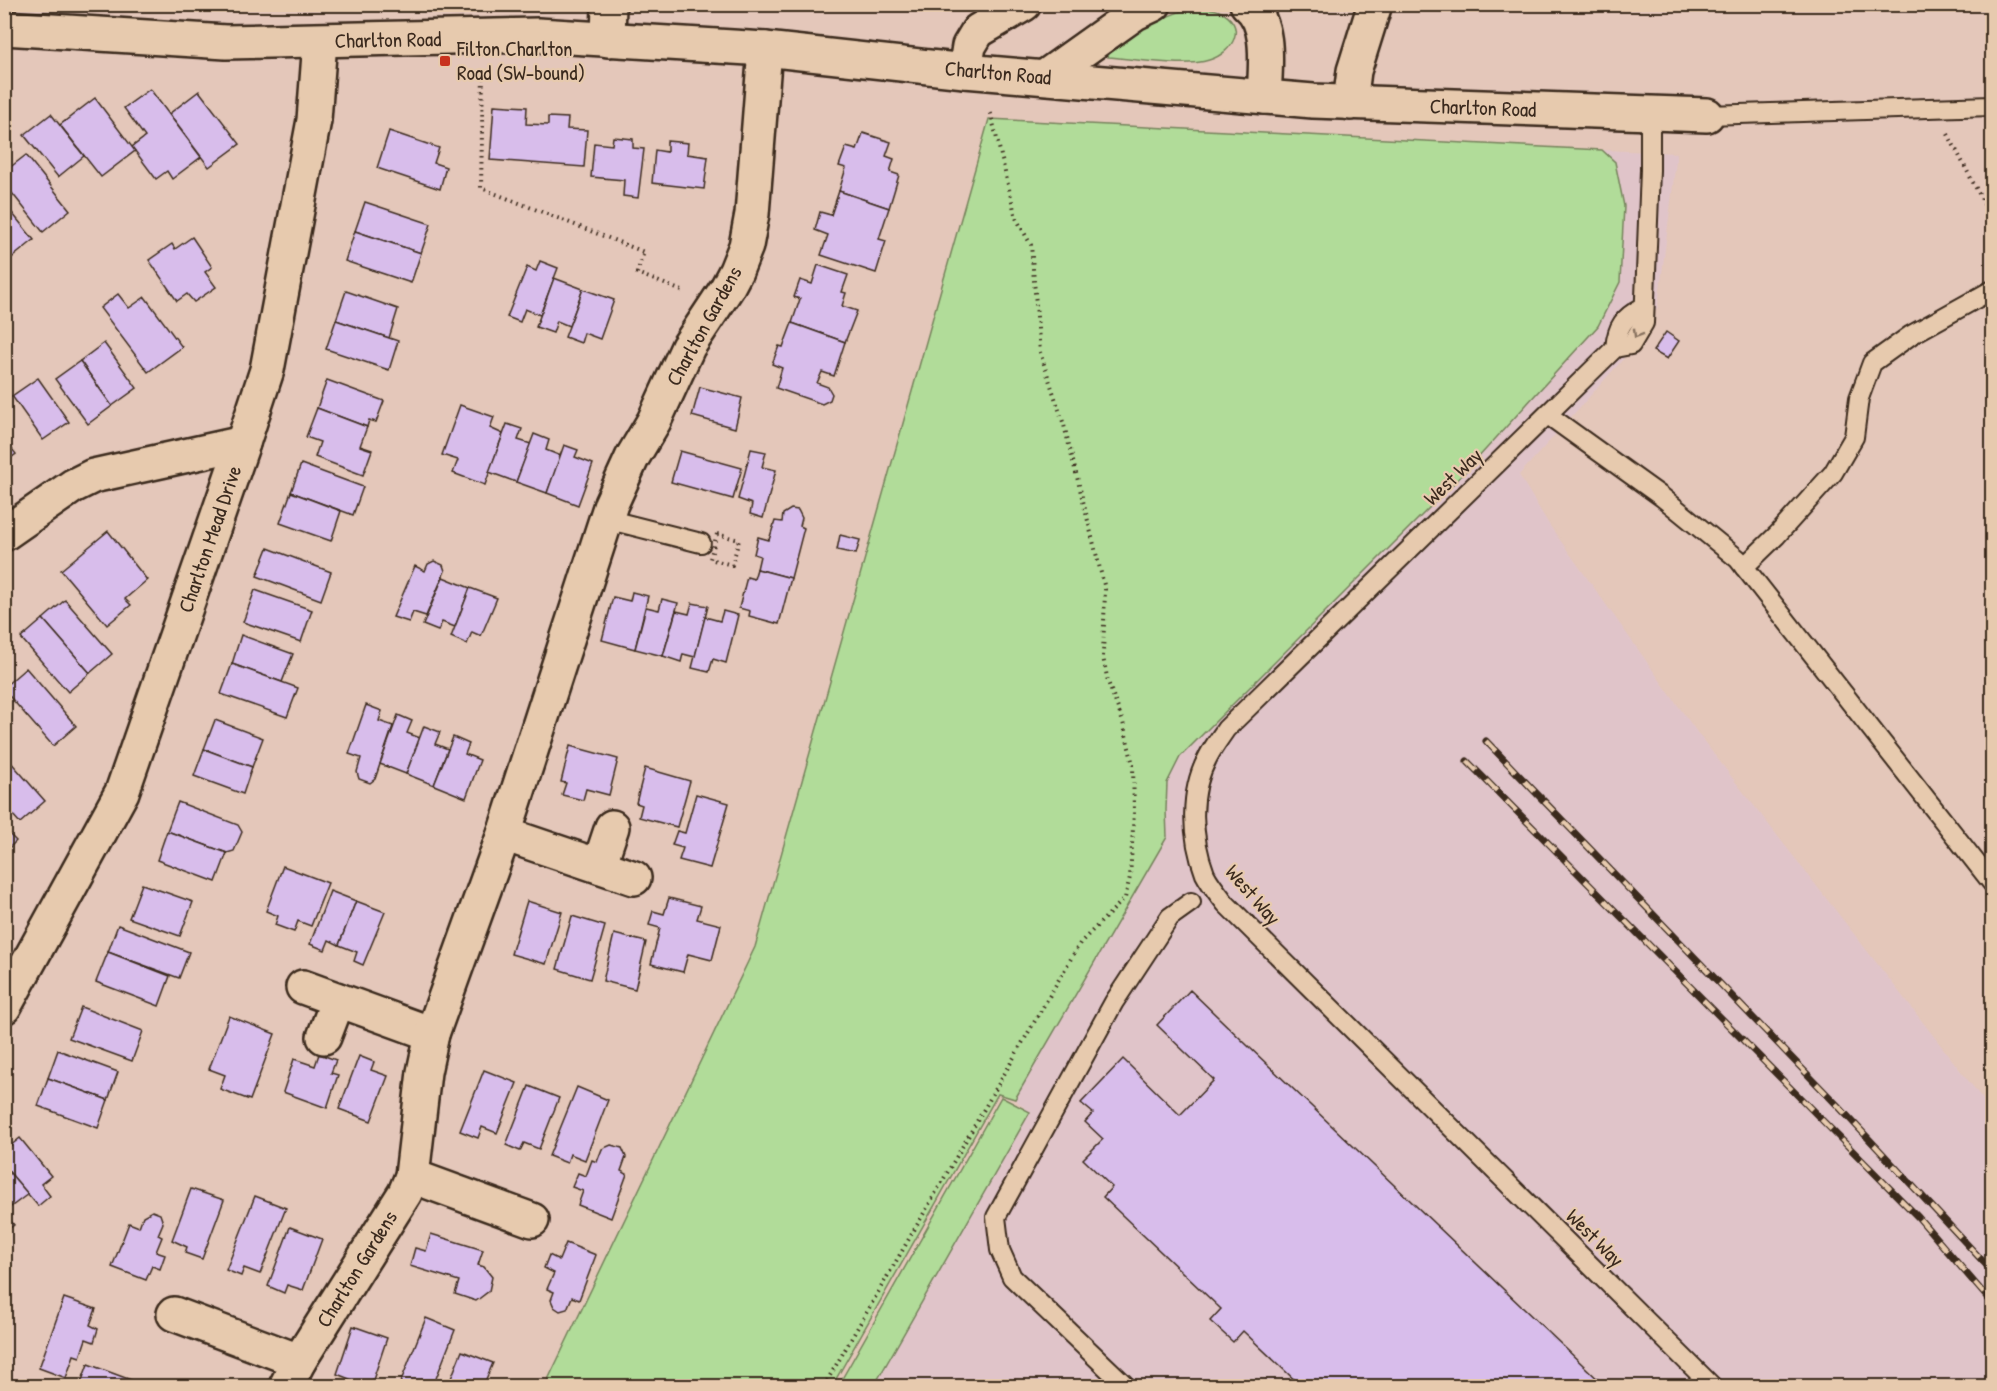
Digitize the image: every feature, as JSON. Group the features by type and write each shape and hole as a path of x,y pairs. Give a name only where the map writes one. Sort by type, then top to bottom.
{"street":[{"path":"608,40 609,4"},
{"path":"974,72 969,46 978,31 1024,4"},
{"path":"1045,78 1135,13 1154,4"},
{"path":"1247,4 1254,10 1265,39 1264,97"},
{"path":"1350,103 1354,71 1375,4"},
{"name":"Charlton Road","path":"4,28 226,42 538,35 765,49 974,72 1350,103 1707,115"},
{"name":"Charlton Mead Drive","path":"4,1007 122,792 243,443 269,358 314,120 320,41"},
{"name":"Charlton Gardens","path":"174,1314 293,1374 405,1193 412,1176 424,1071 432,1034 504,834 606,519 632,458 654,421 684,354 717,305 736,271 750,231 765,49"},
{"path":"4,534 73,486 93,476 243,443"},
{"path":"599,866 612,827"},
{"path":"504,834 634,878"},
{"path":"303,987 432,1034"},
{"path":"324,1037 338,1000"},
{"path":"412,1176 511,1221"}],"lane":[{"name":"Charlton Road","path":"1707,115 1992,106"},
{"name":"West Way","path":"1650,114 1644,323 1630,345 1615,348 1226,729 1208,757 1199,779 1193,814 1197,846 1206,876 1226,904 1712,1386"},
{"path":"1744,567 1777,535 1833,473 1854,437 1859,398 1872,363 1911,335 1992,290"},
{"path":"1548,415 1662,497 1744,567 1992,883"},
{"path":"606,519 701,543"},
{"path":"1126,1386 1012,1277 1000,1250 996,1217 1114,1002 1170,916 1191,902"}],"path":[{"path":"483,36 481,188 644,252 637,273 717,305"},
{"path":"824,1386 1080,943 1125,898 1130,877 1134,812 1133,765 1123,722 1108,682 1103,657 1105,589 1064,425 1040,352 1030,245 1016,218 974,72"},
{"path":"1933,107 1992,219"}],"shaded area":[{"path":"1602,150 1677,153 1658,306 1634,347 1519,475 1550,526 1699,735 1992,1111 1992,1386 874,1386 1029,1113 1015,1099 1167,837 1167,783 1180,757 1466,471 1615,162"}],"green space":[{"path":"1187,9 1212,9 1228,17 1235,31 1231,45 1218,56 1199,62 1159,62 1108,57 1111,49 1129,34"},
{"path":"989,119 1602,150 1615,162 1624,206 1620,282 1598,326 1466,471 1180,757 1167,783 1167,837 1015,1099 998,1094 832,1386 545,1386 755,947"},
{"path":"1001,1097 1030,1112 874,1386 838,1386"}],"building":[{"path":"150,89 201,157 172,179 167,171 156,179 132,147 145,137 124,108"},
{"path":"199,91 240,144 209,167 169,114"},
{"path":"95,98 135,151 101,177 60,125"},
{"path":"494,105 527,107 526,124 548,125 548,117 568,118 567,129 587,130 584,167 490,160"},
{"path":"51,114 84,156 58,177 24,135"},
{"path":"389,131 439,148 434,163 446,167 440,189 377,168"},
{"path":"863,133 891,142 886,156 894,159 890,172 899,175 889,208 839,191 846,168 839,166 846,147 857,150"},
{"path":"613,137 633,139 633,148 644,149 638,198 623,196 624,180 591,177 594,143 612,145"},
{"path":"667,141 688,143 687,154 708,157 704,189 652,183 655,150 667,152"},
{"path":"26,155 70,210 43,232 4,183 4,172"},
{"path":"839,191 889,208 879,239 886,241 876,273 821,255 828,235 815,230 820,212 831,215"},
{"path":"365,202 431,224 421,253 355,231"},
{"path":"4,203 34,240 9,260 4,255"},
{"path":"355,231 421,253 411,283 345,261"},
{"path":"192,237 212,267 205,272 216,287 194,302 187,294 177,301 149,260 172,244 175,249"},
{"path":"540,261 558,268 540,315 525,309 520,322 507,317 527,267 536,271"},
{"path":"818,265 848,275 842,292 846,293 842,306 857,311 845,342 792,323 800,299 794,297 800,280 812,284"},
{"path":"554,278 583,289 569,326 557,321 553,333 536,327"},
{"path":"583,289 614,300 600,339 584,333 581,343 565,337"},
{"path":"346,291 398,309 389,338 336,320"},
{"path":"118,294 129,308 145,297 182,347 148,372 100,308"},
{"path":"336,320 398,341 389,370 326,349"},
{"path":"792,323 845,342 834,376 822,372 817,383 828,387 832,394 830,400 822,404 776,388 782,368 772,364 779,346 783,347"},
{"path":"1666,332 1679,341 1667,359 1653,351"},
{"path":"104,343 137,388 112,406 80,361"},
{"path":"80,361 112,406 88,424 55,379"},
{"path":"38,378 69,422 43,440 12,396"},
{"path":"327,380 384,401 376,422 369,420 367,427 317,408"},
{"path":"700,387 742,398 735,428 692,416"},
{"path":"460,405 494,417 490,428 503,434 485,485 453,473 458,460 442,455"},
{"path":"317,408 367,427 360,446 372,450 363,475 315,457 320,442 306,437"},
{"path":"507,424 522,429 518,440 531,444 516,482 489,472"},
{"path":"534,434 549,440 546,450 561,456 547,493 516,482"},
{"path":"4,439 16,454 4,463"},
{"path":"564,445 578,450 575,457 593,464 578,505 547,493"},
{"path":"751,449 766,452 762,467 776,470 763,518 750,514 752,504 738,499"},
{"path":"680,451 742,468 733,499 671,482"},
{"path":"301,464 363,487 353,515 291,492"},
{"path":"291,492 341,511 331,541 280,523"},
{"path":"791,509 798,510 802,518 800,526 804,528 791,578 757,569 760,556 754,554 758,537 769,540 775,521 782,522 783,514"},
{"path":"108,531 147,580 125,599 131,605 107,625 61,570"},
{"path":"840,535 860,540 856,554 837,550"},
{"path":"268,548 331,572 321,600 257,576"},
{"path":"434,561 443,565 445,571 426,616 413,612 409,622 393,617 415,566 425,571 428,564"},
{"path":"757,569 791,578 779,624 749,616 750,611 739,608 747,577 754,579"},
{"path":"443,577 470,588 455,627 442,622 438,631 423,625"},
{"path":"470,588 497,598 481,636 472,632 467,644 451,637"},
{"path":"255,590 312,610 301,642 243,622"},
{"path":"632,592 648,596 635,649 602,640 613,597 630,601"},
{"path":"662,599 678,603 663,656 635,649 646,607 659,610"},
{"path":"65,600 112,654 90,673 43,619"},
{"path":"692,603 708,606 695,657 683,654 681,662 663,656 676,611 689,614"},
{"path":"723,611 738,615 726,663 713,659 709,672 692,668 705,617 720,621"},
{"path":"43,619 90,673 68,692 21,638"},
{"path":"241,635 293,654 282,682 232,664"},
{"path":"232,664 298,688 287,717 221,694"},
{"path":"26,668 76,726 53,746 4,690 4,687"},
{"path":"366,705 382,711 379,721 393,726 375,779 370,783 359,779 357,772 361,758 349,754"},
{"path":"398,715 412,721 407,733 420,738 406,774 380,764"},
{"path":"215,720 263,738 252,767 204,749"},
{"path":"424,726 440,732 435,744 448,749 434,785 406,774"},
{"path":"453,737 469,744 465,754 480,760 466,798 434,785"},
{"path":"570,746 618,759 609,795 586,789 583,800 562,795 566,783 561,782"},
{"path":"204,749 252,767 243,794 194,776"},
{"path":"8,759 45,801 20,823 4,805 4,762"},
{"path":"645,768 690,781 677,827 639,817 642,805 636,803"},
{"path":"696,794 729,803 710,868 679,860 683,848 672,845 677,831 685,833"},
{"path":"178,802 238,825 242,832 234,851 227,853 167,831"},
{"path":"4,829 16,841 4,853"},
{"path":"167,831 227,853 216,882 157,860"},
{"path":"283,866 328,883 311,926 298,921 294,932 275,925 278,916 266,911"},
{"path":"142,884 193,902 180,936 129,918"},
{"path":"330,891 356,901 339,945 329,940 325,950 310,944"},
{"path":"669,898 701,906 697,919 721,925 712,960 688,954 683,972 651,964 660,928 649,925 653,911 664,914"},
{"path":"356,901 385,912 363,965 354,961 357,952 339,945"},
{"path":"527,901 562,912 546,964 511,954"},
{"path":"572,916 605,926 590,979 557,969"},
{"path":"118,925 189,952 179,978 108,952"},
{"path":"614,934 646,942 635,989 603,981"},
{"path":"108,952 170,976 159,1006 96,982"},
{"path":"1190,990 1605,1386 1301,1386 1243,1331 1233,1342 1210,1321 1221,1309 1103,1197 1112,1187 1083,1159 1103,1139 1085,1122 1093,1113 1081,1103 1123,1059 1180,1115 1214,1080 1157,1025"},
{"path":"81,1007 143,1031 132,1061 69,1038"},
{"path":"229,1016 275,1034 250,1100 220,1089 225,1075 209,1069"},
{"path":"58,1050 118,1072 108,1100 48,1078"},
{"path":"319,1054 336,1060 331,1073 338,1075 327,1108 283,1092 294,1059 315,1066"},
{"path":"359,1056 374,1062 371,1070 388,1076 371,1121 339,1109"},
{"path":"484,1070 517,1083 497,1133 482,1127 478,1138 460,1131"},
{"path":"48,1078 108,1100 98,1128 38,1106"},
{"path":"529,1086 559,1098 539,1149 524,1143 520,1151 506,1145"},
{"path":"577,1087 608,1100 585,1160 570,1154 567,1163 549,1156"},
{"path":"20,1138 51,1176 41,1184 50,1196 38,1206 4,1166 4,1151"},
{"path":"611,1145 622,1148 626,1157 621,1171 627,1174 611,1218 578,1205 583,1191 572,1187 578,1173 586,1176 592,1160 597,1162 602,1149"},
{"path":"4,1166 28,1194 4,1212"},
{"path":"191,1189 224,1200 202,1259 185,1253 187,1247 172,1240"},
{"path":"255,1196 286,1208 260,1274 244,1268 241,1276 226,1270"},
{"path":"152,1211 160,1214 163,1223 158,1235 162,1237 156,1252 165,1255 160,1269 152,1266 146,1280 112,1267 129,1223 139,1227 143,1216"},
{"path":"4,1213 14,1225 4,1233"},
{"path":"290,1227 322,1239 303,1290 287,1285 284,1293 268,1286"},
{"path":"431,1234 483,1250 478,1265 484,1267 492,1277 489,1291 476,1301 455,1294 459,1281 410,1266 415,1248 426,1251"},
{"path":"566,1243 596,1255 579,1300 572,1297 567,1309 560,1311 554,1307 551,1300 554,1292 547,1289 554,1273 544,1268 549,1255 559,1260"},
{"path":"64,1298 96,1309 90,1325 98,1329 94,1342 86,1339 80,1357 74,1355 66,1378 39,1368"},
{"path":"426,1318 455,1330 433,1386 399,1386"},
{"path":"353,1326 387,1338 371,1386 350,1386 352,1380 337,1374"},
{"path":"462,1351 493,1363 483,1386 448,1386"},
{"path":"88,1364 131,1380 129,1386 80,1386"}],"railway":[{"path":"1486,741 1840,1108 1992,1271"},
{"path":"1467,761 1918,1217 1992,1303"}],"place":[{"name":"Filton Charlton Road (SW-bound)","path":"445,61"}]}
